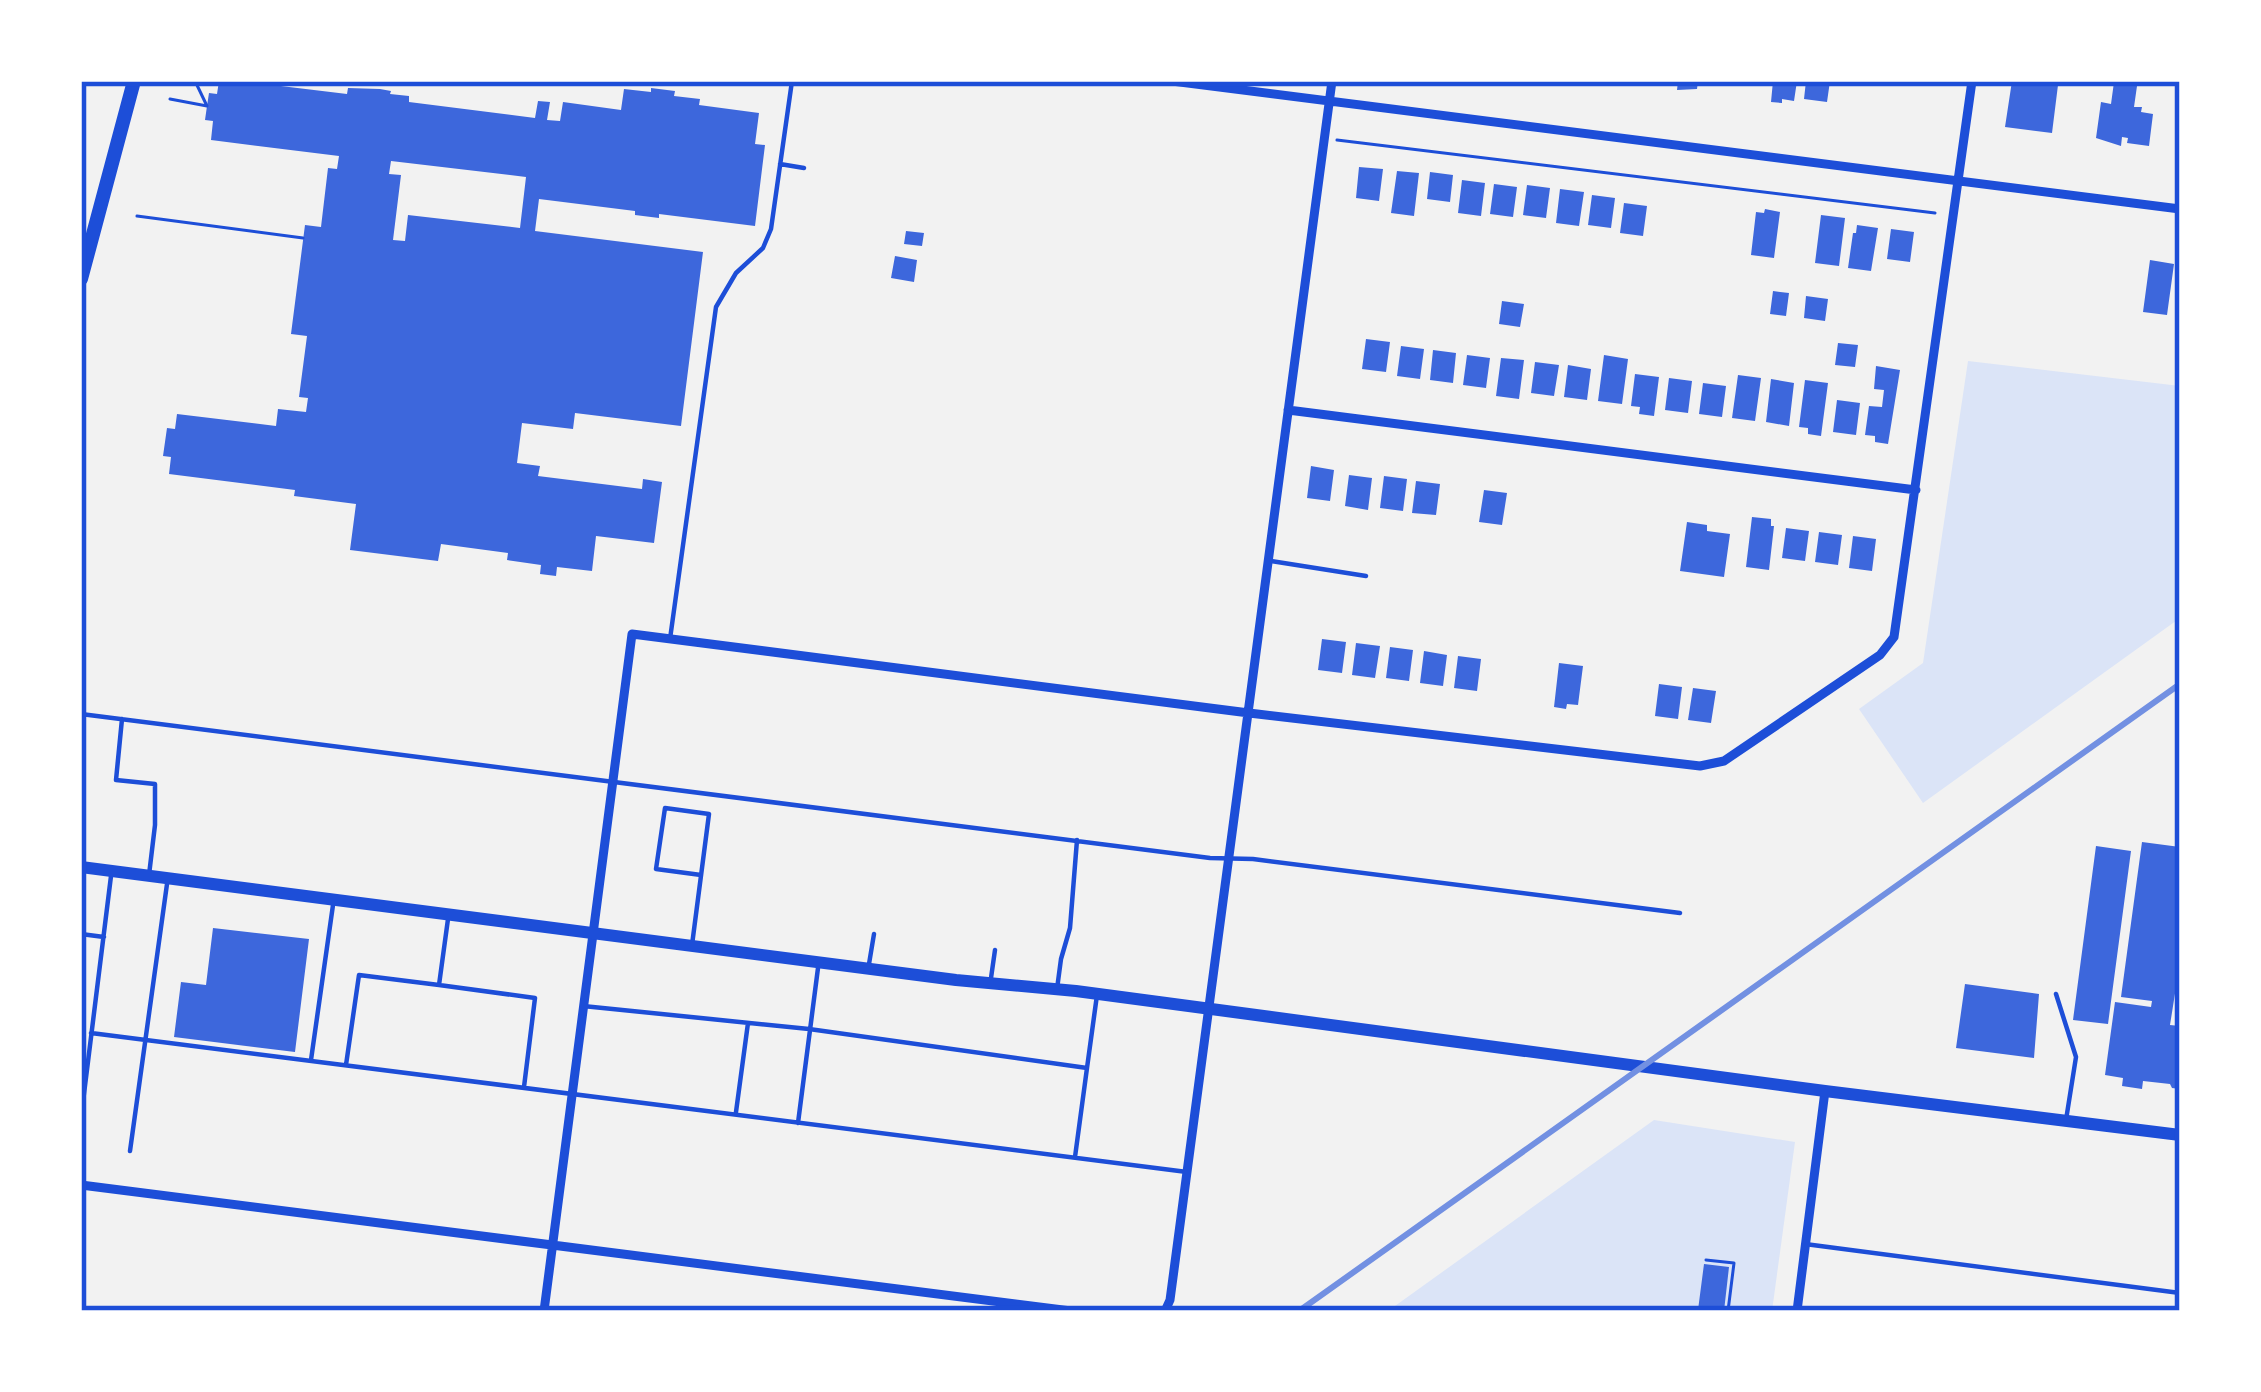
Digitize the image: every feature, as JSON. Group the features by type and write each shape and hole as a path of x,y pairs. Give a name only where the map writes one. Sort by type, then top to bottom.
{"main road":[{"path":"81,279 134,81"},
{"path":"81,240 101,207"},
{"path":"81,867 2180,1135"}],"street":[{"path":"1172,81 2180,209"},
{"path":"1165,1311 1332,81"},
{"path":"544,1311 632,634 1700,766 1733,758 1880,655 1894,637 1972,81"},
{"path":"1288,410 1916,490"},
{"path":"1797,1311 1825,1091"},
{"path":"81,1185 1071,1311"}],"lane":[{"path":"670,639 716,308 736,272 764,248 771,229 792,81"},
{"path":"780,164 804,167"},
{"path":"1269,561 1366,576"},
{"path":"81,714 1680,913"},
{"path":"122,719 116,780 155,784 149,875"},
{"path":"692,945 709,814 664,808 656,869 701,875"},
{"path":"1057,990 1070,928 1077,840"},
{"path":"81,1118 84,1061 112,871"},
{"path":"130,1151 169,878"},
{"path":"310,1061 334,899"},
{"path":"439,985 449,914"},
{"path":"81,934 104,937"},
{"path":"868,968 874,934"},
{"path":"990,984 994,950"},
{"path":"798,1123 819,962"},
{"path":"346,1065 358,975 439,985 535,998 524,1088"},
{"path":"1075,1158 1097,994"},
{"path":"2056,994 2076,1057 2066,1120"},
{"path":"583,1006 809,1029 1087,1068"},
{"path":"735,1115 748,1023"},
{"path":"91,1033 1187,1172"},
{"path":"1805,1244 2180,1293"}],"path":[{"path":"170,100 207,106 195,81"},
{"path":"1340,141 1937,214"},
{"path":"137,217 303,238"},
{"path":"1706,1260 1734,1263 1728,1311"}],"shaded area":[{"path":"1968,361 2180,386 2180,618 1923,803 1859,709 1923,663"},
{"path":"1654,1120 1795,1142 1772,1311 1388,1311"}],"building":[{"path":"219,81 347,94 348,88 380,89 409,96 409,102 535,118 538,101 550,102 547,120 560,121 563,102 621,110 624,89 651,92 651,88 700,99 699,105 759,113 755,144 765,145 755,226 635,215 635,211 539,199 535,231 703,252 681,426 575,413 573,429 522,423 517,463 540,466 538,476 642,489 643,479 662,482 654,543 596,536 592,571 557,567 556,576 540,574 541,565 507,560 508,553 441,544 438,561 350,550 356,504 294,496 295,490 169,474 171,457 163,456 167,428 175,429 177,414 276,426 278,409 306,412 308,398 299,397 307,336 291,334 305,225 321,227 328,168 337,169 339,156 211,140 213,121 205,120 209,93 217,94","holes":["391,161 526,177 520,228 408,215 405,241 393,240 401,175 389,174"]},
{"path":"1678,81 1698,81 1697,89 1677,90"},
{"path":"1773,81 1797,81 1794,101 1771,102"},
{"path":"1806,81 1830,81 1827,102 1804,99"},
{"path":"2012,81 2058,85 2052,133 2005,127"},
{"path":"2114,82 2137,86 2134,107 2153,114 2149,146 2127,143 2128,138 2122,137 2121,146 2096,138 2101,102 2111,104"},
{"path":"1359,167 1383,169 1379,201 1356,198"},
{"path":"1397,171 1419,173 1414,216 1391,213"},
{"path":"1430,172 1453,175 1450,202 1427,199"},
{"path":"1462,180 1485,183 1481,216 1458,213"},
{"path":"1494,184 1517,187 1513,217 1490,214"},
{"path":"1527,185 1550,188 1546,218 1523,215"},
{"path":"1560,189 1584,192 1579,226 1556,223"},
{"path":"1592,195 1615,198 1611,228 1588,225"},
{"path":"1624,203 1647,206 1643,236 1620,233"},
{"path":"1756,212 1780,212 1774,258 1751,255"},
{"path":"1821,215 1845,218 1839,266 1815,263"},
{"path":"1857,225 1878,228 1871,271 1848,268"},
{"path":"1891,229 1914,232 1910,262 1887,259"},
{"path":"906,231 924,233 922,246 904,244"},
{"path":"895,256 917,260 914,282 891,278"},
{"path":"2150,260 2174,264 2167,315 2143,312"},
{"path":"1773,291 1789,293 1786,316 1770,314"},
{"path":"1806,296 1828,299 1825,321 1804,318"},
{"path":"1502,301 1524,304 1520,327 1499,324"},
{"path":"1366,339 1390,342 1386,372 1362,369"},
{"path":"1838,343 1858,345 1855,367 1835,365"},
{"path":"1401,346 1424,349 1420,379 1397,376"},
{"path":"1433,350 1456,353 1453,383 1430,380"},
{"path":"1467,355 1490,358 1486,388 1463,385"},
{"path":"1604,355 1628,359 1622,404 1598,401"},
{"path":"1501,358 1524,360 1519,399 1496,396"},
{"path":"1535,362 1559,365 1554,396 1531,393"},
{"path":"1568,365 1591,369 1587,400 1564,397"},
{"path":"1876,366 1900,370 1888,444 1865,435 1869,406 1882,407 1884,390 1874,389"},
{"path":"1635,374 1659,377 1654,416 1639,414 1640,407 1631,406"},
{"path":"1738,375 1761,378 1755,421 1732,418"},
{"path":"1669,378 1692,381 1688,413 1665,410"},
{"path":"1771,379 1794,383 1789,426 1766,422"},
{"path":"1805,380 1828,383 1821,436 1799,427"},
{"path":"1703,383 1726,386 1722,417 1699,414"},
{"path":"1837,400 1860,403 1856,435 1833,432"},
{"path":"1311,466 1334,470 1330,501 1307,498"},
{"path":"1349,475 1372,478 1368,510 1345,506"},
{"path":"1384,476 1407,479 1403,511 1380,508"},
{"path":"1416,481 1440,484 1436,515 1412,513"},
{"path":"1484,490 1507,493 1502,525 1479,522"},
{"path":"1752,517 1771,519 1774,526 1769,570 1746,567"},
{"path":"1687,522 1730,534 1724,577 1680,571"},
{"path":"1786,528 1809,531 1805,561 1782,558"},
{"path":"1819,532 1842,535 1838,565 1815,562"},
{"path":"1853,536 1876,539 1872,571 1849,568"},
{"path":"1322,639 1346,642 1342,673 1318,670"},
{"path":"1356,643 1380,646 1375,678 1352,675"},
{"path":"1390,647 1413,650 1409,681 1386,678"},
{"path":"1424,651 1447,655 1443,686 1420,683"},
{"path":"1458,656 1481,659 1477,691 1454,688"},
{"path":"1559,663 1583,666 1578,705 1567,704 1566,709 1554,707"},
{"path":"1659,684 1682,687 1678,719 1655,716"},
{"path":"1693,688 1716,691 1711,723 1688,720"},
{"path":"2142,842 2180,847 2180,962 2170,1025 2180,1026 2180,1089 2143,1081 2142,1089 2122,1086 2123,1078 2105,1075 2115,1002 2151,1007 2152,1001 2121,997"},
{"path":"2096,846 2131,851 2108,1024 2073,1020"},
{"path":"213,928 309,939 295,1052 174,1037 181,982 206,985"},
{"path":"1965,984 2039,994 2034,1058 1956,1048"},
{"path":"1704,1264 1729,1267 1724,1311 1698,1310"}],"railway":[{"path":"1299,1311 2180,684"}]}
